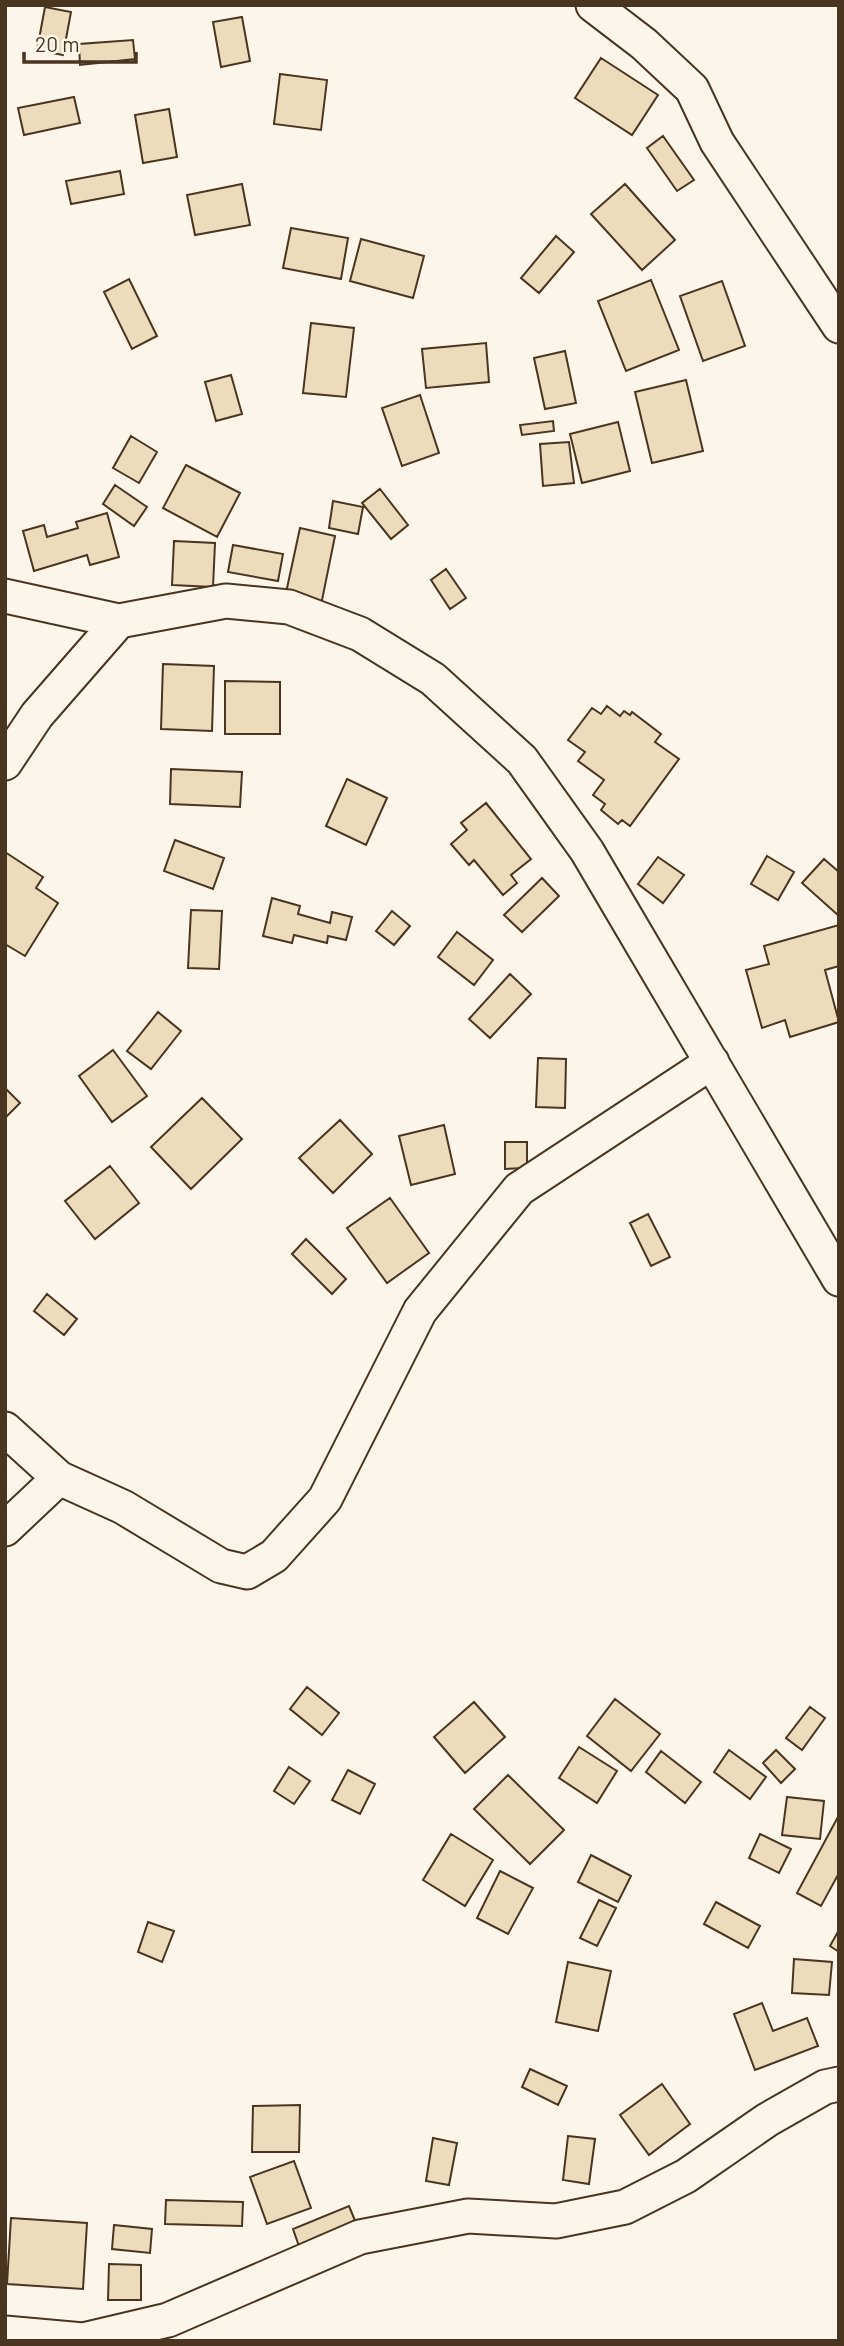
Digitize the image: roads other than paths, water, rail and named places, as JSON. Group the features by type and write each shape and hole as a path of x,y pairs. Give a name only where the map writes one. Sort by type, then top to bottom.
{"street":[{"path":"593,5 644,44 692,89 717,142 839,326"},
{"path":"5,596 119,621 226,601 289,607 360,634 433,679 522,760 587,851 839,1279"},
{"path":"5,763 37,715 119,621"},
{"path":"5,1429 59,1478 123,1507 220,1566 247,1572 274,1556 325,1499 420,1311 519,1189 712,1062"},
{"path":"5,1530 59,1478"},
{"path":"5,2333 83,2340 168,2320 360,2237 468,2216 556,2221 625,2207 686,2176 767,2120 825,2087 839,2084"}]}
